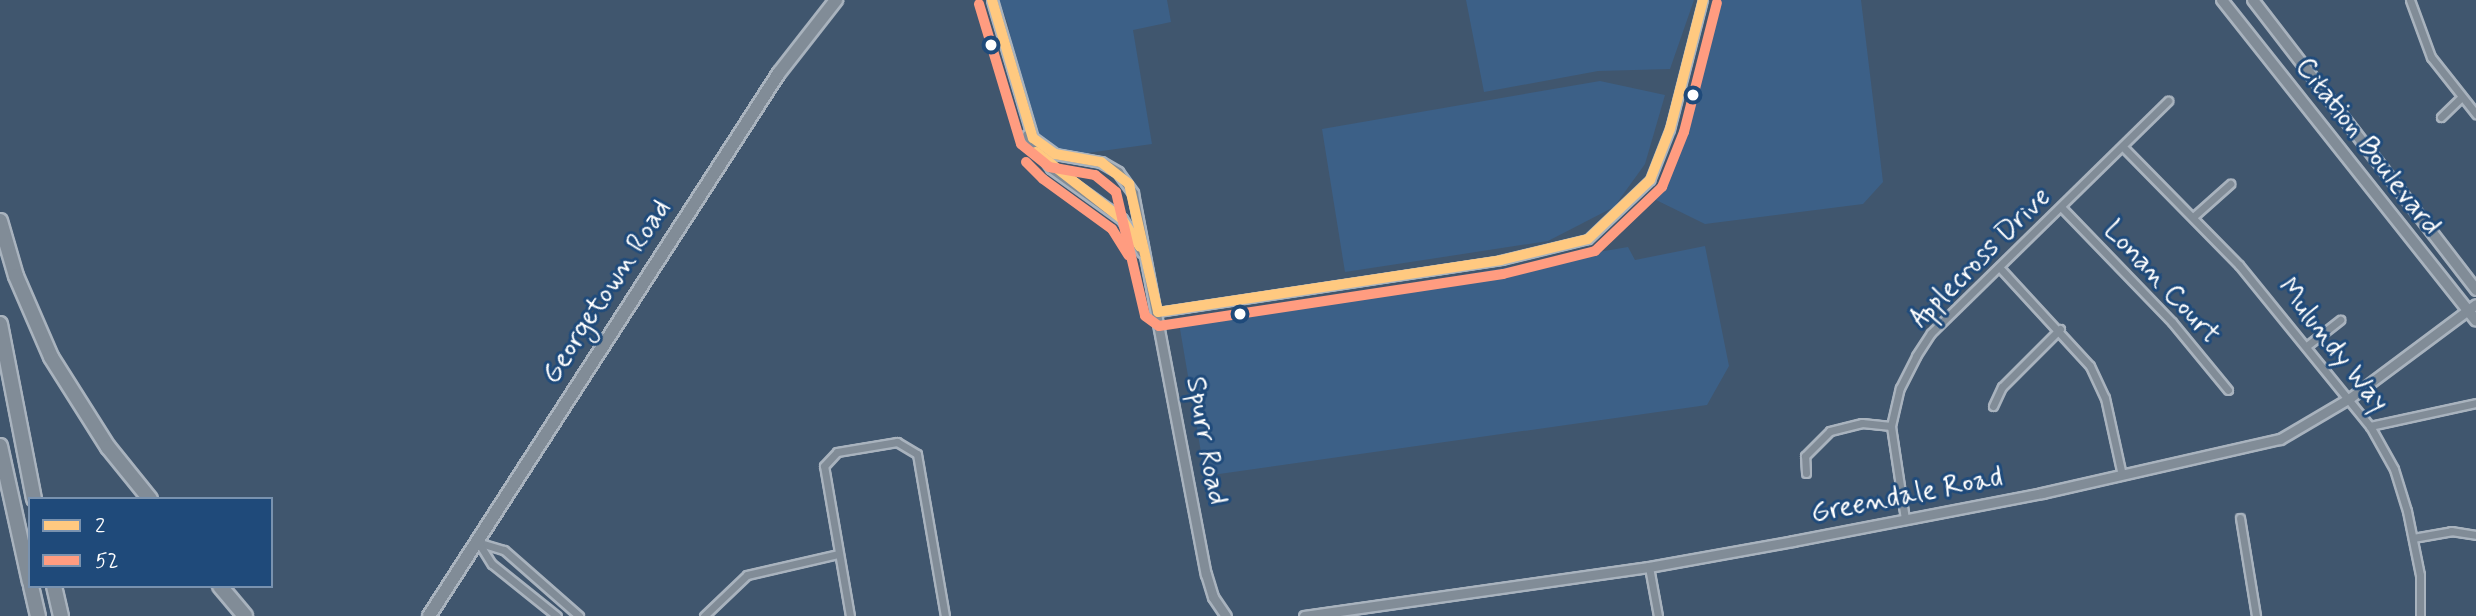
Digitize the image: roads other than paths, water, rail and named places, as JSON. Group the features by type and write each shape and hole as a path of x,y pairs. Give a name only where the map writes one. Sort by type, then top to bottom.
{"highway":[{"path":"0,221 16,276 51,357 108,447 148,497"},
{"path":"0,324 34,497"},
{"path":"0,446 28,575"},
{"path":"31,588 38,616"},
{"path":"54,588 61,616"},
{"path":"222,588 245,616"}],"main road":[{"name":"Georgetown Road","path":"429,616 771,84 835,0"},
{"name":"Citation Boulevard","path":"2222,0 2471,307 2476,321"},
{"name":"Citation Boulevard","path":"2253,0 2476,290"}],"street":[{"name":"Spurr Road","path":"992,0 1024,130 1036,152 1051,168 1122,219 1134,232 1150,270"},
{"path":"1158,312 1501,260 1588,239 1650,180 1670,129 1703,0"},
{"path":"2410,0 2431,57 2476,114"},
{"path":"2441,117 2462,97"},
{"name":"Applecross Drive","path":"1905,519 1891,426 1900,388 1916,356 1931,333 2124,148 2168,100"},
{"name":"Spurr Road","path":"1019,101 1033,138 1043,147 1065,157 1101,162 1129,184 1150,270 1206,574 1213,597 1226,616"},
{"name":"Mulundy Way","path":"2124,148 2193,217 2308,345 2370,426 2394,469 2413,538 2420,575 2420,616"},
{"path":"2193,217 2230,184"},
{"name":"Lonan Court","path":"2061,207 2172,322 2228,390"},
{"path":"1999,267 2060,329 2098,381 2122,475"},
{"name":"Greendale Road","path":"1304,616 1649,567 2122,475 2280,439 2350,398 2471,307"},
{"path":"2308,345 2340,320"},
{"path":"1993,406 2002,387 2060,329"},
{"path":"2370,426 2476,403"},
{"path":"1806,473 1805,456 1830,431 1862,423 1891,426"},
{"path":"850,616 823,478 829,458 837,452 897,442 908,446 917,454 945,616"},
{"path":"2240,518 2256,616"},
{"path":"2413,538 2451,531 2476,535"},
{"path":"477,542 492,564 555,614 564,600"},
{"path":"477,542 504,550 564,600 579,616"},
{"path":"704,616 747,575 838,554"},
{"path":"1649,567 1658,616"}]}
